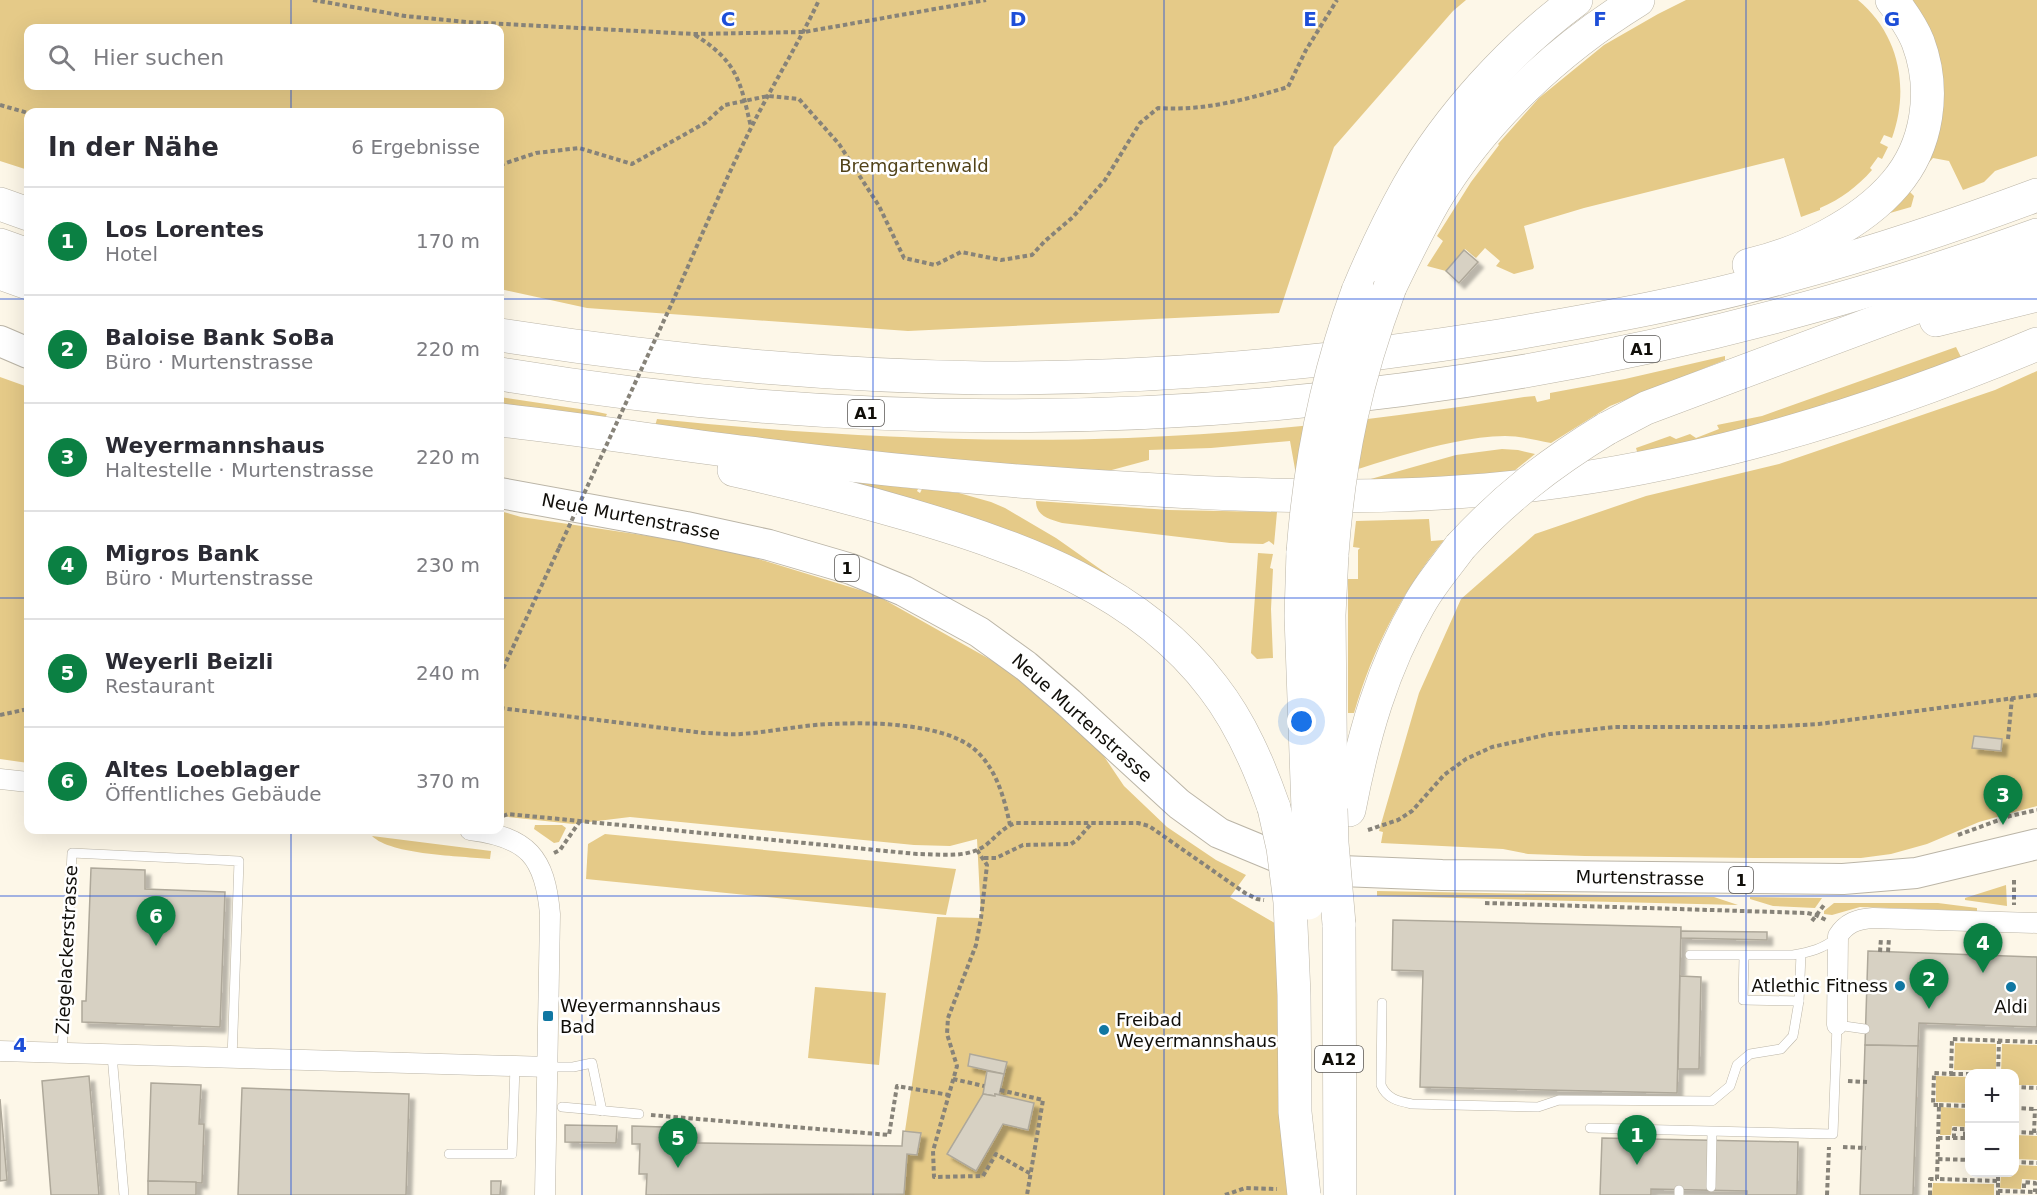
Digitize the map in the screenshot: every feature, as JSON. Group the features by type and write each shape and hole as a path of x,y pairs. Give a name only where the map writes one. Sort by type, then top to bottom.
{"highway":[{"path":"1318,553 1314,457 1324,399 1346,322 1382,237 1409,185 1474,96 1515,52 1576,0"},
{"path":"1332,928 1341,882 1337,815 1301,616 1338,489 1353,405 1373,332 1390,287 1435,200 1463,159 1532,81 1559,57 1638,0"},
{"path":"1550,327 1630,291 1773,260 1824,237 1854,220 1877,203 1896,184 1911,161 1922,136 1927,113 1925,66 1918,42 1906,18 1892,0"},
{"name":"A1","path":"504,335 588,348 770,368 884,375 987,378 1148,374 1296,363 1404,351 1621,315 1797,274 1934,231 2037,195"},
{"path":"0,204 24,213"},
{"name":"A1","path":"504,375 696,401 881,414 1102,415 1295,403 1462,382 1652,347 1741,327 1856,296 2037,236"},
{"path":"0,245 24,254"},
{"path":"1299,1193 1310,972 1337,815 1359,761 1373,706 1393,653 1421,601 1460,547 1491,514 1534,476 1606,429 1646,408 2037,262"},
{"path":"0,273 24,282"},
{"path":"1817,344 1921,325 2037,295"},
{"path":"504,421 580,428 692,446 857,467 967,477 1210,494 1399,495 1558,482 1621,472 1723,451 1879,405 2037,344"},
{"path":"504,422 578,439 690,460 830,493 972,534 1062,569 1090,583 1125,605 1158,630 1185,655 1206,678 1232,715 1250,747 1274,808 1283,848 1290,902 1299,1193"},
{"name":"A12","path":"1332,928 1340,1195"}],"main road":[{"path":"0,341 24,351"},
{"path":"0,359 24,366"},
{"name":"Neue Murtenstrasse","path":"504,493 770,545 851,569 904,591 963,623 1026,666 1179,804 1219,833 1277,857"},
{"name":"Murtenstrasse","path":"1277,857 1329,872 1600,878 1843,879 1916,873 2037,844"}],"street":[{"path":"0,779 24,782"},
{"path":"498,834 514,840 532,855 542,872 549,897 545,1195"},
{"path":"1837,1025 1840,933 1852,922 1873,918 2037,923"},
{"name":"Ziegelackerstrasse","path":"0,1051 548,1067"}],"lane":[{"name":"Ziegelackerstrasse","path":"62,1053 72,853 239,861 232,1059"},
{"path":"1329,872 1332,928"},
{"path":"1690,955 1801,954 1826,946 1840,933"},
{"path":"1382,1003 1380,1078 1384,1093 1391,1098 1412,1104 1538,1107 1559,1100 1712,1101 1730,1086 1737,1065 1743,1059 1750,1054 1781,1049 1793,1036 1799,1001 1801,954"},
{"path":"1744,956 1743,1000 1799,1001"},
{"path":"1590,1128 1681,1135 1712,1131 1833,1134 1837,1025 1865,1029"},
{"path":"112,1055 124,1195"},
{"path":"548,1067 573,1068 592,1063 602,1111"},
{"path":"449,1154 512,1154 515,1066"},
{"path":"562,1107 639,1114"},
{"path":"1711,1187 1712,1131"}],"path":[{"path":"313,0 347,7 466,22 694,34 804,32 986,0"},
{"path":"347,0 347,7"},
{"path":"504,666 751,128 819,0"},
{"path":"504,164 536,153 579,148 632,164 705,123 725,105 768,96 800,99 839,144 879,206 904,258 935,265 962,252 1001,260 1032,255 1073,217 1105,180 1140,123 1158,108 1182,110 1238,102 1288,87 1306,50 1337,0"},
{"path":"694,34 730,64 737,76 751,128"},
{"path":"0,105 24,112"},
{"path":"1337,815 1398,820 1412,812 1444,775 1466,759 1492,747 1550,734 1615,727 1766,727 1819,724 2037,695"},
{"path":"2008,739 2012,698"},
{"path":"504,708 704,733 738,734 830,724 919,728 947,734 973,748 992,769 1003,795 1010,825"},
{"path":"0,715 24,710"},
{"path":"504,816 508,814 946,855 977,850 1010,825 1022,822 1144,824 1237,889 1257,899 1268,900"},
{"path":"560,850 580,821"},
{"path":"984,858 996,858 1023,845 1071,844 1092,824"},
{"path":"977,850 984,858 987,874 976,945 948,1018 947,1034 957,1066 933,1151 934,1177 982,1176 996,1154 1031,1174"},
{"path":"2014,880 2014,909"},
{"path":"1812,921 1827,901"},
{"path":"1476,903 1816,915 1840,933"},
{"path":"1880,952 1881,931"},
{"path":"1888,952 1889,932"},
{"path":"1951,1074 1952,1039 2037,1042"},
{"path":"1998,1069 1999,1041"},
{"path":"1965,1074 1934,1073 1933,1105 1965,1106"},
{"path":"953,1079 984,1086"},
{"path":"1844,1081 1868,1082"},
{"path":"639,1114 889,1135 897,1086 949,1095"},
{"path":"2019,1087 2037,1088"},
{"path":"1000,1090 1043,1100 1027,1195"},
{"path":"1937,1179 1939,1105"},
{"path":"2019,1108 2036,1108 2036,1133 2019,1132"},
{"path":"1954,1138 1954,1129 1965,1129"},
{"path":"1827,1195 1829,1134"},
{"path":"1938,1138 1965,1137"},
{"path":"1843,1147 1866,1148"},
{"path":"1938,1160 1965,1160"},
{"path":"2019,1162 2037,1163"},
{"path":"1998,1177 1998,1193 2036,1192 2035,1183 2024,1182 2024,1188"},
{"path":"1930,1195 1930,1179 1998,1181"},
{"path":"1225,1195 1245,1188 1299,1193"}],"green space":[{"name":"Bremgartenwald","path":"0,0 1466,0 1453,11 1334,147 1279,313 908,331 587,308 504,290 504,108 24,108 24,169 0,161"},
{"path":"1686,0 1858,0 1872,14 1892,45 1900,81 1897,119 1892,138 1884,135 1880,143 1888,147 1882,159 1878,157 1870,168 1872,170 1848,192 1820,210 1801,217 1784,158 1584,208 1524,226 1533,269 1514,274 1496,266 1500,261 1485,248 1476,258 1465,249 1446,271 1427,266 1443,241 1437,236 1471,182 1498,144 1539,98 1604,45"},
{"path":"1905,0 2037,0 2037,156 1995,171 1984,182 1963,190 1949,161 1933,158 1924,168 1921,162"},
{"path":"1909,191 1914,196 1911,207 1876,217"},
{"path":"1956,347 1961,357 1869,394 1826,403 1820,411 1638,455 1636,448 1670,436 1676,439 1690,434 1696,438 1719,429 1717,425 1762,416"},
{"path":"1725,356 1725,360 1610,406 1551,443 1505,436 1454,442 1298,486 1290,441 1211,448 1149,450 1149,460 1082,478 655,426 657,419 834,434 1010,440 1128,438 1228,432 1376,418 1524,397 1535,396 1537,402 1550,399 1550,393 1625,379"},
{"path":"2037,371 2037,806 1979,822 1927,844 1891,854 1861,858 1585,856 1381,843 1383,832 1379,831 1419,693 1461,599 1535,534 1646,496 1779,464 1995,390"},
{"path":"0,377 24,386 24,762 0,759"},
{"path":"504,398 607,414 602,424 504,408"},
{"path":"1502,449 1535,454 1503,480 1360,482 1456,455"},
{"path":"830,479 918,489 920,493 922,489 959,493 1005,508 1056,538 1137,595 1195,651"},
{"path":"1036,501 1169,510 1277,512 1274,545 1269,541 1263,544 1230,543 1062,523 1041,513"},
{"path":"504,512 521,517 716,546 876,595 1016,674 1097,746 1124,786 1167,827 1216,860 1246,875 1230,897 1285,929 1290,1195 894,1195 904,1194 907,1154 917,1155 921,1133 905,1131 937,917 981,918 977,839 950,846 914,845 630,817 573,824 504,816"},
{"path":"1429,519 1431,541 1444,540 1415,580 1390,622 1379,644 1354,713 1348,713 1348,579 1358,579 1358,550 1360,548 1353,547 1356,521"},
{"path":"1258,553 1273,554 1270,568 1273,569 1271,609 1273,658 1257,659 1251,653"},
{"path":"535,825 562,825 566,828 559,842 554,843 534,829"},
{"path":"605,834 956,869 946,915 586,879 588,844"},
{"path":"372,836 491,851 490,859 410,851 381,842"},
{"path":"2006,885 2007,906 1965,900 1965,898"},
{"path":"1377,891 1714,897 1738,905 1377,896"},
{"path":"1750,897 1822,898 1815,908 1773,906 1750,899"},
{"path":"1834,903 1938,903 1977,908 1977,911 1860,907 1832,915 1824,914 1824,911"},
{"path":"815,987 886,993 879,1065 808,1058"},
{"path":"1955,1043 1996,1044 1996,1069 1954,1070"},
{"path":"2002,1044 2037,1045 2037,1085 2019,1085 2019,1069 2001,1069"},
{"path":"1936,1076 1965,1077 1965,1103 1936,1102"},
{"path":"1941,1107 1965,1109 1965,1127 1952,1126 1951,1135 1940,1135"},
{"path":"2019,1135 2037,1136 2037,1160 2019,1159"},
{"path":"2019,1165 2037,1166 2037,1180 2022,1179 2021,1189 2000,1188 2001,1177 2019,1177"},
{"path":"1933,1183 1994,1184 1994,1195 1932,1195"}],"building":[{"path":"1464,250 1478,262 1459,283 1446,271"},
{"path":"1974,736 2002,739 2001,751 1972,748"},
{"path":"91,868 145,870 145,889 225,892 220,1027 82,1022 82,1001 86,1001"},
{"path":"1393,920 1681,927 1677,1093 1420,1087 1423,971 1392,970"},
{"path":"1681,931 1767,932 1767,940 1681,938"},
{"path":"1868,951 2037,957 2037,1027 1919,1023 1918,1046 1865,1045"},
{"path":"1680,976 1701,977 1699,1069 1678,1069"},
{"path":"1865,1045 1918,1046 1913,1195 1860,1195"},
{"path":"970,1054 1007,1062 1004,1074 968,1066"},
{"path":"987,1071 1004,1074 999,1095 983,1094"},
{"path":"89,1076 99,1195 51,1195 42,1081"},
{"path":"151,1083 201,1085 199,1124 204,1124 202,1183 148,1181"},
{"path":"242,1088 409,1094 406,1195 238,1195"},
{"path":"983,1094 995,1096 995,1094 1034,1103 1028,1130 1003,1124 976,1171 947,1154"},
{"path":"0,1099 7,1180 0,1181"},
{"path":"565,1125 617,1126 616,1143 565,1142"},
{"path":"632,1126 695,1128 695,1143 902,1146 903,1131 921,1133 917,1155 907,1154 904,1194 646,1195 647,1174 639,1174 640,1144 632,1144"},
{"path":"1602,1138 1798,1142 1797,1195 1747,1195 1747,1191 1651,1189 1651,1195 1600,1195"},
{"path":"148,1181 196,1182 196,1195 148,1195"},
{"path":"491,1181 501,1181 500,1195 491,1195"}],"place":[{"name":"Weyermannshaus","path":"2003,825"},
{"name":"Altes Loeblager","path":"156,946"},
{"name":"Migros Bank","path":"1983,973"},
{"name":"Atlethic Fitness","path":"1900,986"},
{"name":"Aldi","path":"2011,987"},
{"name":"Baloise Bank SoBa","path":"1929,1009"},
{"name":"Weyermannshaus Bad","path":"548,1016"},
{"name":"Freibad Weyermannshaus","path":"1104,1030"},
{"name":"Los Lorentes","path":"1637,1165"},
{"name":"Weyerli Beizli","path":"678,1168"}]}
